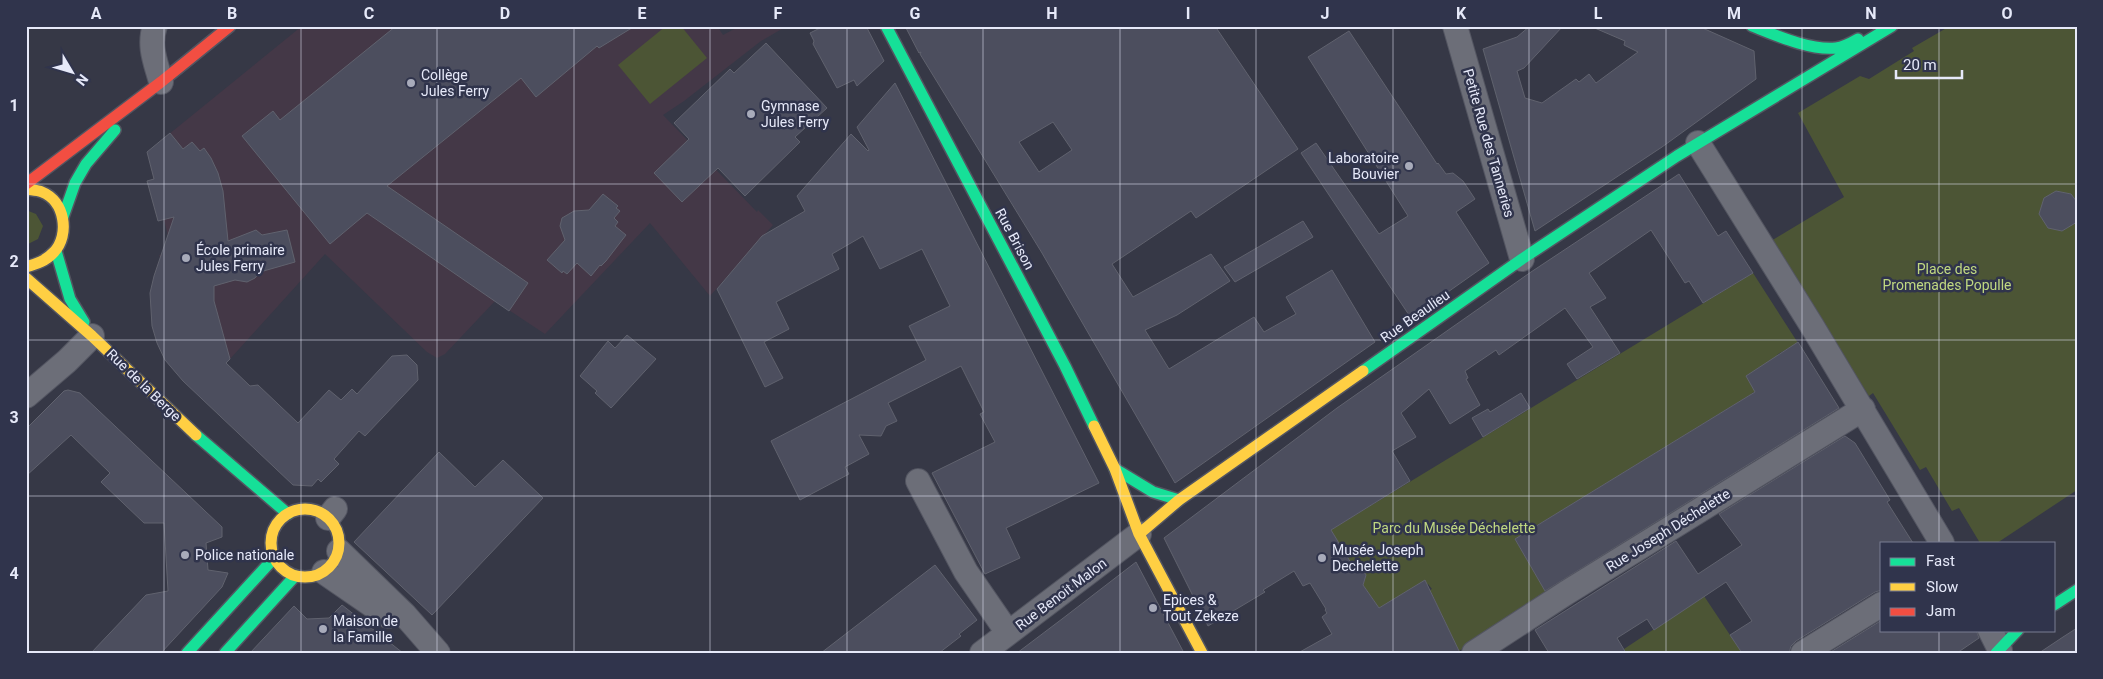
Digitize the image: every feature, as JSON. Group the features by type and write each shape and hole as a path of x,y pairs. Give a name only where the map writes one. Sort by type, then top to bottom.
{"street":[{"path":"155,26 152,34 151,48 161,82"},
{"path":"26,184 161,82 230,26"},
{"name":"Rue Brison","path":"886,26 1066,366 1115,469 1139,534 1202,653"},
{"name":"Petite Rue des Tanneries","path":"1455,26 1522,259"},
{"path":"1752,26 1775,36 1828,48 1838,48 1887,26"},
{"name":"Rue Beaulieu","path":"1139,534 1180,500 1522,259 1706,138 1892,26"},
{"path":"1775,36 1799,54"},
{"path":"1797,83 1802,67"},
{"path":"63,217 76,183 86,164 161,82"},
{"path":"1706,138 1941,542"},
{"path":"26,189 42,192 51,198 63,217 64,230 62,241 48,259 26,267"},
{"name":"Rue de la Berge","path":"56,251 70,298 92,336"},
{"name":"Rue de la Berge","path":"26,278 92,336 195,434 288,514"},
{"path":"26,396 67,361 92,336"},
{"name":"Rue Joseph Déchelette","path":"1474,653 1574,588 1863,409"},
{"name":"Rue de la Berge","path":"195,434 235,483"},
{"path":"1115,469 1153,493 1180,500"},
{"path":"918,481 966,572 1008,633"},
{"path":"305,509 331,514 339,540 339,552 331,566 324,572 315,576 295,576 283,569 274,558 272,549 274,531 288,514 305,509"},
{"path":"263,518 274,531"},
{"name":"Rue Benoit Malon","path":"982,653 1139,534"},
{"path":"339,552 404,614 436,651"},
{"path":"187,653 274,558"},
{"path":"324,572 436,651"},
{"path":"225,653 295,576"},
{"path":"2056,604 2077,590"},
{"path":"1803,653 1880,605"},
{"path":"1997,646 2015,632"}],"shaded area":[{"path":"302,26 578,26 599,48 635,26 717,26 723,35 740,26 787,26 761,41 663,115 757,212 758,210 773,225 710,296 650,223 545,334 495,301 445,354 437,358 427,352 325,254 230,359 184,382 166,361 153,330 157,329 156,323 152,323 150,296 158,263 164,266 159,255 172,252 164,220 158,221 147,181 154,179 147,152"}],"green space":[{"path":"666,26 681,26 707,58 650,104 618,65"},
{"name":"Place des Promenades Populle","path":"1950,26 2077,26 2077,490 1999,542 1979,542 1959,508 1952,511 1926,467 1920,470 1873,393 1869,396 1771,241 1844,197 1798,113 1860,76 1869,79 1914,51 1912,48"},
{"path":"26,210 36,214 43,226 38,239 26,245"},
{"name":"Parc du Musée Déchelette","path":"1753,273 1798,343 1778,354 1755,391 1750,395 1515,539 1547,594 1459,651 1430,590 1432,589 1428,584 1421,583 1379,608 1363,585 1366,575 1359,564 1351,563 1329,531"},
{"path":"1704,596 1742,653 1618,653"}],"building":[{"path":"396,26 635,26 599,48 597,46 536,97 521,78 387,186 528,283 509,311 367,213 330,244 242,136 273,111 280,120"},
{"path":"824,26 866,26 884,61 857,86 854,80 837,88 813,44 814,41 810,33"},
{"path":"905,26 1215,26 1298,149 1196,218 1191,211 1112,264 1133,297 1211,254 1230,281 1177,315 1145,330 1169,369 1254,317 1264,332 1296,314 1286,297 1332,270 1375,342 1175,483 1042,253 920,54 921,52 919,53","holes":["1053,122 1072,150 1039,172 1019,142"]},
{"path":"1530,26 1563,26 1524,68 1517,71 1525,98 1542,103 1576,79 1579,82 1589,74 1596,83 1638,52 1624,45 1625,41 1590,26 1698,26 1754,51 1756,79 1662,147 1535,231 1483,49 1517,37"},
{"path":"1349,31 1437,164 1446,174 1453,173 1463,181 1475,199 1456,212 1489,263 1411,318 1301,153 1316,143 1379,234 1408,216 1308,57"},
{"name":"Gymnase Jules Ferry","path":"766,43 827,108 795,137 800,142 745,196 718,168 682,202 654,173 689,139 674,123 730,69 734,73"},
{"path":"895,83 1099,483 1006,528 1020,558 985,574 932,473 995,442 980,414 984,412 961,366 888,403 897,421 886,426 881,436 859,435 869,454 845,467 849,474 800,500 771,441 926,360 909,326 950,306 922,249 880,269 863,236 832,254 839,269 776,302 789,329 764,342 783,378 765,387 717,289 762,236 805,211 797,196 851,134 869,150 857,127"},
{"path":"170,133 183,149 192,142 200,151 204,148 211,158 223,191 228,241 256,230 262,235 287,230 295,262 260,272 255,278 247,282 235,280 214,286 214,301 230,359 226,363 250,386 258,385 298,423 329,390 341,400 352,389 357,394 392,356 407,355 417,365 418,380 365,436 359,431 334,459 339,464 321,482 318,479 312,486 293,485 183,381 165,360 157,343 152,326 150,293 174,217 158,221 147,181 154,179 147,152"},
{"path":"1679,174 1718,236 1726,231 1753,273 1703,303 1689,281 1685,283 1651,230 1589,273 1606,298 1590,307 1620,353 1577,379 1567,364 1593,347 1565,308 1499,355 1496,350 1465,371 1468,378 1466,379 1480,405 1450,424 1429,389 1401,413 1416,437 1392,451 1410,481 1331,530 1351,563 1359,564 1366,575 1363,585 1379,608 1425,580 1460,653 1298,653 1332,634 1322,617 1327,613 1326,609 1310,583 1303,586 1294,571 1263,590 1265,592 1208,626 1164,538 1337,408 1531,272"},
{"path":"2056,191 2071,194 2077,202 2077,222 2062,231 2048,228 2039,214 2044,198"},
{"path":"603,194 618,206 616,208 620,211 614,218 618,222 615,226 626,235 606,261 591,276 577,263 567,274 563,271 562,273 547,260 565,240 560,226 562,218 574,211 589,210"},
{"path":"1303,221 1313,237 1235,282 1224,267"},
{"path":"627,335 656,359 611,408 595,393 597,391 580,376 608,341 615,348"},
{"path":"1798,342 1839,408 1545,591 1515,539 1755,392 1746,376"},
{"path":"64,391 80,393 222,527 222,537 206,543 208,570 228,573 222,587 161,653 91,653 146,595 168,591 164,523 144,523 101,482 110,473 71,435 26,476 26,429"},
{"path":"1521,393 1530,408 1483,437 1472,418 1488,409 1490,412"},
{"path":"1845,436 1855,443 1890,500 1887,502 1912,542 1880,542 1880,591 1796,641 1791,646 1789,653 1742,653 1730,635 1752,621 1726,582 1654,630 1647,619 1617,638 1626,653 1549,653 1535,630 1676,541 1698,574 1742,545 1719,514"},
{"path":"439,452 475,487 503,460 543,498 432,615 354,542"},
{"path":"1136,562 1184,653 1017,653 1062,619"},
{"path":"935,565 977,620 959,634 961,636 939,653 821,653"},
{"name":"Maison de la Famille","path":"342,605 403,653 250,653 294,606 307,619 329,618"},
{"path":"1880,621 1880,632 1977,632 1979,638 1957,653 1829,653"},
{"path":"2077,628 2077,653 2039,653 2063,637"}],"traffic: fast":[{"path":"886,26 1065,366 1094,426"},
{"path":"1752,26 1804,45 1816,47 1839,47 1858,39"},
{"path":"1363,371 1522,259 1677,156 1892,26"},
{"path":"63,217 75,183 86,164 115,130"},
{"path":"56,251 70,299 84,322"},
{"path":"196,435 288,514"},
{"path":"1115,469 1153,492 1179,500"},
{"path":"187,653 274,558"},
{"path":"225,653 295,576"},
{"path":"2056,604 2077,590"},
{"path":"1996,653 2016,632"}],"traffic: slow":[{"path":"26,189 40,191 50,196 60,210 63,219 62,237 54,252 44,260 26,267"},
{"path":"26,278 92,336 196,435"},
{"path":"1139,534 1179,500 1363,371"},
{"path":"1094,426 1115,469 1139,534 1202,653"},
{"path":"305,509 318,512 329,519 336,530 339,543 336,556 329,567 318,574 305,577 292,574 281,567 274,556 271,543 274,530 281,519 292,512 305,509"}],"traffic: jam":[{"path":"26,184 161,82 230,26"}],"place":[{"name":"Collège Jules Ferry","path":"411,83"},
{"name":"Gymnase Jules Ferry","path":"751,114"},
{"name":"Laboratoire Bouvier","path":"1409,166"},
{"name":"École primaire Jules Ferry","path":"186,258"},
{"name":"Police nationale","path":"185,555"},
{"name":"Musée Joseph Dechelette","path":"1322,558"},
{"name":"Epices & Tout Zekeze","path":"1153,608"},
{"name":"Maison de la Famille","path":"323,629"}]}
